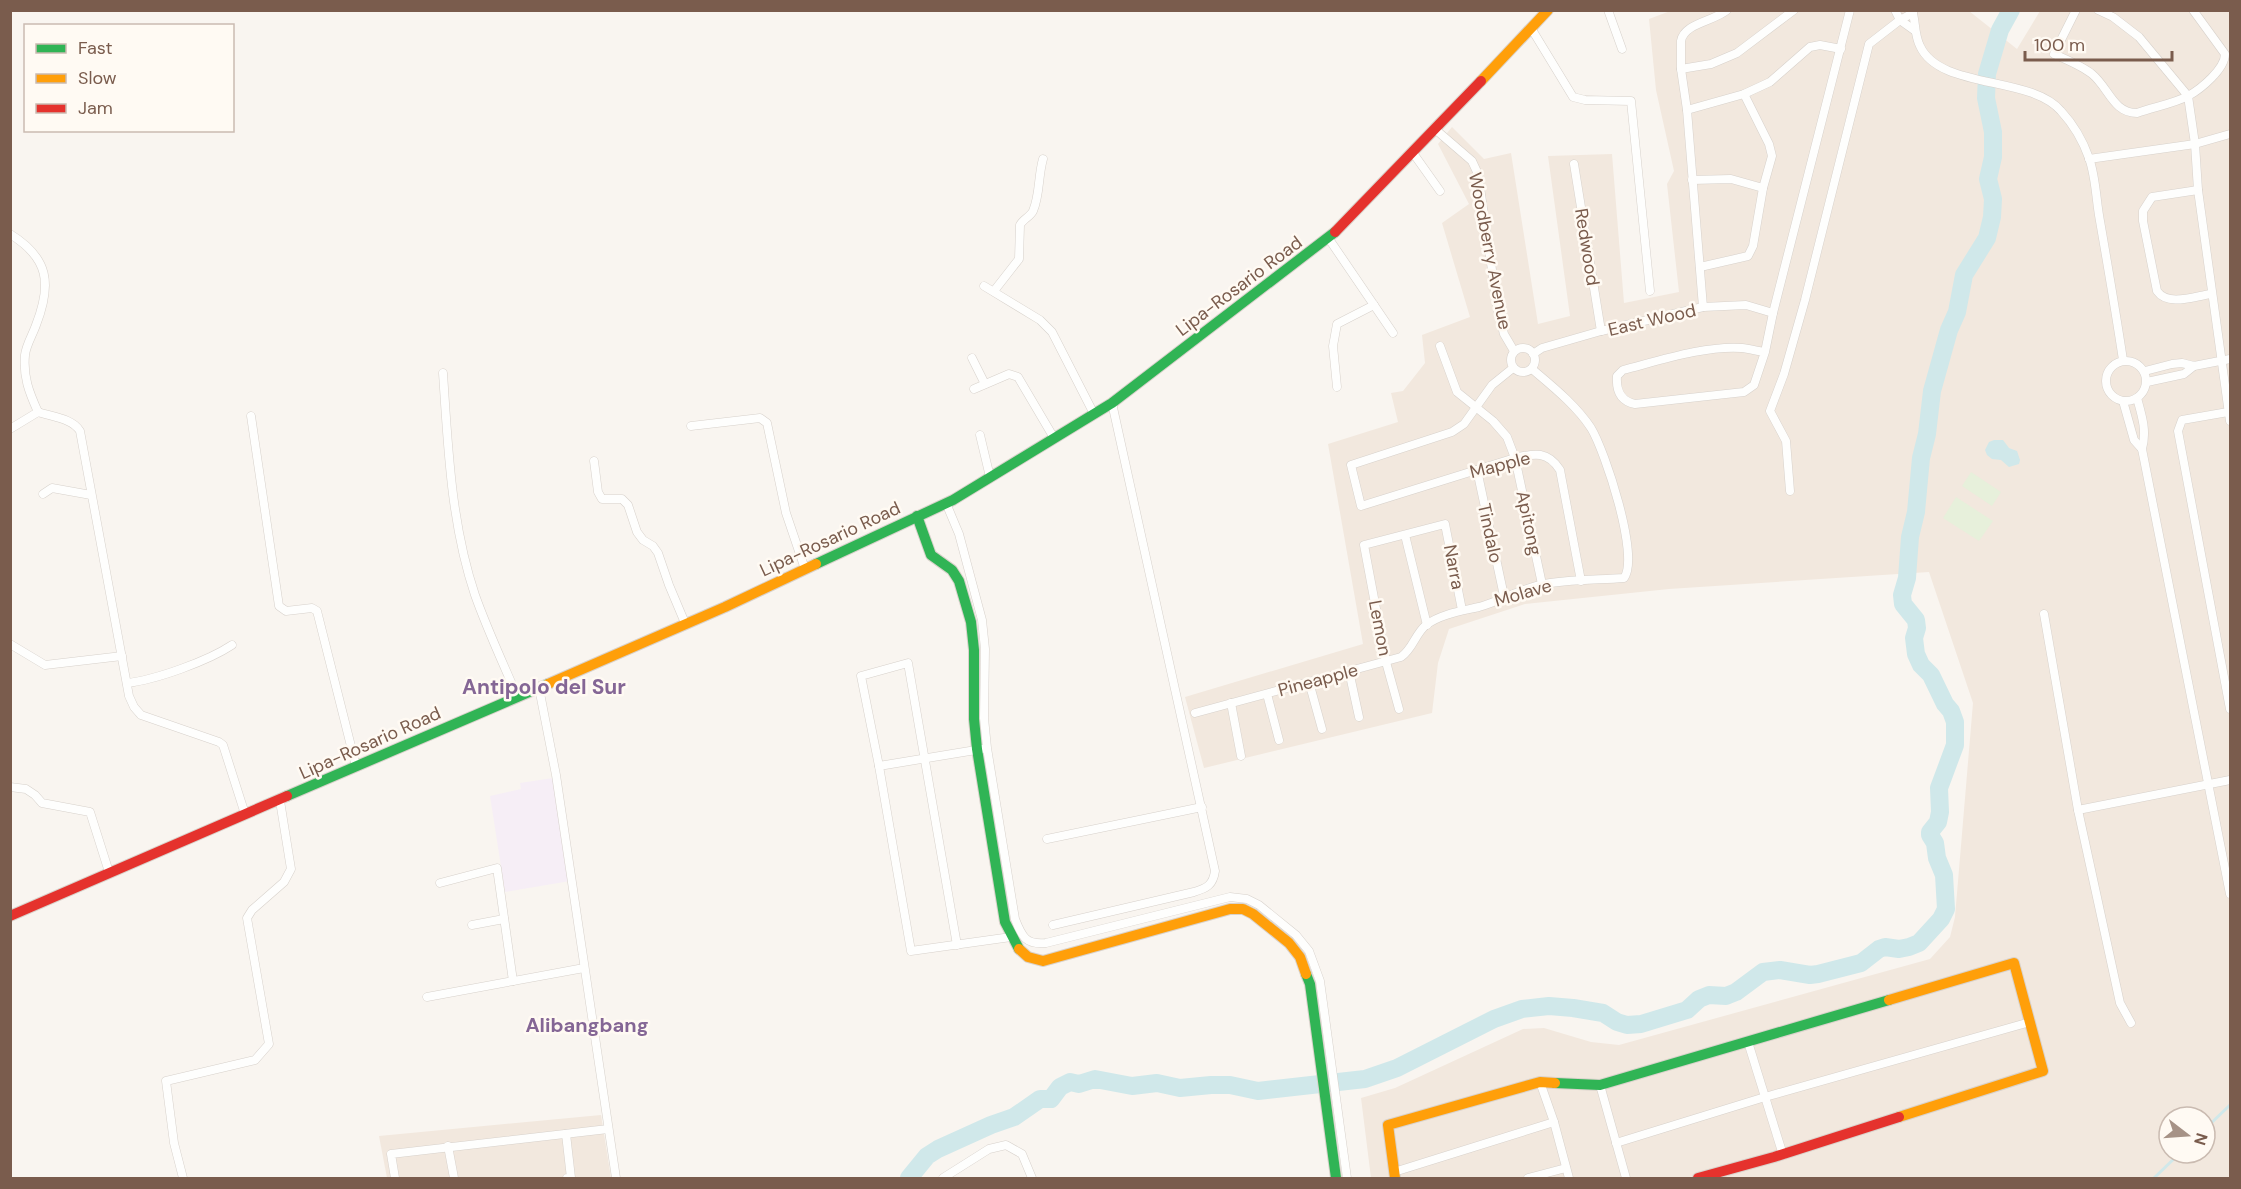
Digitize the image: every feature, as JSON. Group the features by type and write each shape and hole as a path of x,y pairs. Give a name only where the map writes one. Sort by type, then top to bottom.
{"street":[{"path":"1608,10 1622,49"},
{"path":"1703,308 1687,110 1681,69 1681,41 1683,33 1720,16 1727,10"},
{"path":"1681,69 1711,64 1737,53 1794,10"},
{"path":"1765,352 1741,348 1689,353 1623,370 1617,376 1620,395 1635,404 1749,390 1757,381 1765,352 1773,313 1850,10"},
{"path":"1895,10 1900,20 1914,30"},
{"path":"2076,10 2054,54 2092,74 2122,110 2137,113 2188,96 2224,64 2225,54 2193,10"},
{"path":"2098,10 2113,17 2139,37 2188,96 2211,294 2230,417 2182,420 2178,431 2230,709"},
{"name":"Lipa-Rosario Road","path":"10,916 539,688 946,503 1112,403 1329,239 1436,130 1545,12"},
{"path":"1790,491 1786,441 1770,411 1784,374 1802,311 1869,44 1912,12 1914,30 1920,48 1935,64 1953,73 2003,84 2038,96 2059,108 2073,124 2089,159 2123,360"},
{"path":"1531,28 1573,97 1585,100 1631,102 1650,291"},
{"path":"1687,110 1744,94 1770,82 1810,47 1820,45 1841,49"},
{"path":"1700,267 1744,257 1750,253 1753,246 1763,188 1772,156 1769,144 1744,94"},
{"name":"Woodberry Avenue","path":"1436,130 1472,161 1478,174 1498,310 1504,334 1514,351"},
{"path":"2089,159 2195,144 2230,134"},
{"path":"1413,153 1440,191"},
{"path":"994,291 1019,259 1020,225 1031,214 1037,200 1039,173 1043,159"},
{"name":"Redwood","path":"1574,164 1601,331"},
{"path":"1692,180 1731,179 1763,188"},
{"path":"2198,190 2152,197 2144,212 2143,221 2157,291 2161,296 2169,300 2211,294"},
{"path":"10,234 37,255 47,286 45,303 25,353 26,386 38,412 76,425 80,431 129,696 141,715 224,745 245,813"},
{"path":"1329,239 1393,333"},
{"path":"984,286 1040,320 1052,332 1094,414"},
{"path":"1337,387 1333,346 1337,324 1374,305"},
{"name":"East Wood","path":"1533,354 1542,348 1601,331 1703,308 1746,305 1773,313"},
{"name":"Apitong","path":"1440,346 1457,392 1493,421 1507,437 1515,458 1542,584"},
{"path":"1524,348 1533,354 1532,369 1522,373 1513,368 1510,363 1514,351 1524,348"},
{"path":"972,358 985,384"},
{"path":"2147,382 2184,374 2194,366 2230,358"},
{"path":"2122,401 2137,398 2142,394 2147,382 2145,371 2136,362 2123,360 2112,366 2106,383 2111,394 2122,401 2134,440 2142,449"},
{"path":"2145,371 2182,363 2194,366"},
{"path":"1477,407 1492,385 1513,368"},
{"name":"Molave","path":"1426,625 1462,610 1479,607 1542,584 1624,578 1628,573 1630,557 1605,457 1590,427 1572,405 1532,369"},
{"path":"443,373 449,459 458,526 475,594 517,696"},
{"path":"974,389 1009,374 1018,377 1054,438"},
{"path":"2137,398 2144,427 2145,439 2142,449 2230,894"},
{"path":"1053,925 1209,887 1214,879 1215,871 1112,403"},
{"name":"Mapple","path":"1477,407 1464,424 1452,432 1351,465 1361,506 1515,458 1545,455 1555,461 1560,471 1581,581"},
{"path":"10,429 38,412"},
{"path":"251,416 279,606 286,611 312,608 317,611 356,766"},
{"path":"691,426 760,418 767,423 786,513 805,569"},
{"path":"980,435 990,477"},
{"path":"594,461 598,492 602,499 622,499 628,505 637,532 658,552 685,623"},
{"name":"Tindalo","path":"1477,470 1504,596"},
{"path":"43,494 52,488 91,495"},
{"path":"946,503 959,534 982,620 985,649 982,749 1005,922 1011,937 1022,954 1032,960 1043,961 1230,909 1244,909 1253,914 1289,942 1300,957 1310,984 1347,1179"},
{"path":"917,516 931,555 952,570 958,581 972,622 974,719 982,749 1015,919 1022,936 1034,944 1047,943 1230,897 1247,899 1259,905 1296,935 1309,951 1320,981 1328,1071"},
{"name":"Narra","path":"1405,535 1445,524 1462,610"},
{"path":"1405,535 1426,625"},
{"name":"Lemon","path":"1399,709 1386,662 1364,545 1405,535"},
{"path":"952,570 966,563"},
{"path":"2044,614 2078,810 2120,1003 2132,1023"},
{"name":"Pineapple","path":"1195,712 1401,657 1410,651 1426,625"},
{"path":"10,644 45,666 122,656"},
{"path":"127,683 148,680 221,652 232,645"},
{"path":"957,945 908,663 861,676 911,951 957,945 1011,937"},
{"path":"1349,671 1359,717"},
{"path":"1309,682 1322,729"},
{"path":"539,688 556,775 616,1179"},
{"path":"1267,694 1279,740"},
{"path":"1231,703 1241,756"},
{"path":"879,766 982,749"},
{"path":"2078,810 2230,780"},
{"path":"10,787 26,789 42,803 90,812 109,872"},
{"path":"183,1179 174,1143 166,1081 255,1060 269,1044 247,918 252,910 284,882 291,869 280,801"},
{"path":"1047,839 1202,807"},
{"path":"440,883 496,868 513,981"},
{"path":"472,925 504,919"},
{"path":"1554,1122 1395,1175 1388,1125 1540,1082 1600,1085 2014,963 2043,1071 1783,1155 1698,1179"},
{"path":"427,997 584,968"},
{"path":"1616,1143 1765,1097 2030,1022"},
{"path":"1748,1042 1783,1155"},
{"path":"1540,1082 1554,1122 1569,1179"},
{"path":"1600,1085 1626,1179"},
{"path":"1332,1097 1336,1179"},
{"path":"395,1179 390,1154 608,1129"},
{"path":"566,1134 571,1178 567,1179"},
{"path":"943,1179 989,1149 1006,1145 1022,1154 1032,1179"},
{"path":"448,1146 454,1179"},
{"path":"1528,1179 1566,1168"}],"shaded area":[{"path":"1673,10 1969,11 2017,49 2040,11 2230,11 2230,1178 1371,1178 1361,1098 1395,1088 1523,1029 1544,1028 1591,1042 1619,1045 1930,959 1950,937 1955,917 1973,703 1929,572 1669,589 1525,604 1449,629 1438,663 1432,713 1204,768 1185,697 1363,644 1328,444 1398,422 1391,393 1403,391 1425,363 1422,335 1470,317 1442,223 1469,204 1438,144 1452,127 1484,159 1511,153 1538,324 1570,316 1548,156 1612,154 1624,303 1679,292 1667,184 1674,171 1656,90 1649,19"},
{"path":"553,778 570,881 505,892 490,796 521,789 520,783"},
{"path":"601,1115 611,1178 387,1178 379,1136"}],"green space":[{"path":"1971,472 2001,492 1992,506 1962,486"},
{"path":"1956,497 1993,521 1979,541 1943,518"}],"water":[{"path":"2003,440 2009,448 2017,451 2019,464 2009,467 2001,460 1992,459 1987,455 1985,450 1989,442"}],"waterway":[{"path":"909,1178 927,1156 938,1149 1014,1117 1040,1099 1051,1099 1060,1087 1070,1082 1079,1084 1095,1079 1132,1086 1157,1083 1180,1088 1230,1085 1258,1091 1365,1079 1397,1068 1494,1019 1522,1009 1549,1006 1573,1008 1603,1013 1627,1025 1641,1024 1687,1010 1699,999 1709,995 1726,996 1736,992 1763,972 1780,970 1810,975 1818,974 1861,963 1885,947 1899,949 1919,943 1941,919 1946,909 1944,875 1930,832 1938,822 1939,788 1955,745 1955,722 1931,675 1921,665 1916,654 1914,638 1917,628 1916,620 1903,604 1902,595 1907,578 1910,537 1916,512 1921,458 1927,434 1932,391 1949,330 1957,312 1964,275 1987,238 1992,217 1993,199 1988,179 1993,157 1993,132 1986,98 1987,74 2000,30 2011,10"},
{"path":"2217,1117 2230,1105"},
{"path":"2154,1178 2168,1165"}],"traffic: fast":[{"path":"816,564 953,500 1112,403 1335,232"},
{"path":"917,516 931,555 952,570 959,581 971,622 977,749 1005,922 1019,949"},
{"path":"287,796 548,684"},
{"path":"1306,974 1310,984 1336,1178"},
{"path":"1555,1083 1600,1085 1889,1000"}],"traffic: slow":[{"path":"1481,81 1548,10"},
{"path":"548,684 725,607 816,564"},
{"path":"1019,949 1028,957 1043,961 1230,909 1243,909 1253,914 1289,943 1300,957 1306,974"},
{"path":"1889,1000 2014,963 2043,1071 1899,1117"},
{"path":"1395,1178 1388,1125 1540,1082 1555,1083"}],"traffic: jam":[{"path":"1335,232 1481,81"},
{"path":"10,916 287,796"},
{"path":"1698,1178 1774,1157 1899,1117"}],"district":[{"name":"Antipolo del Sur","path":"544,687"},
{"name":"Alibangbang","path":"587,1025"}]}
